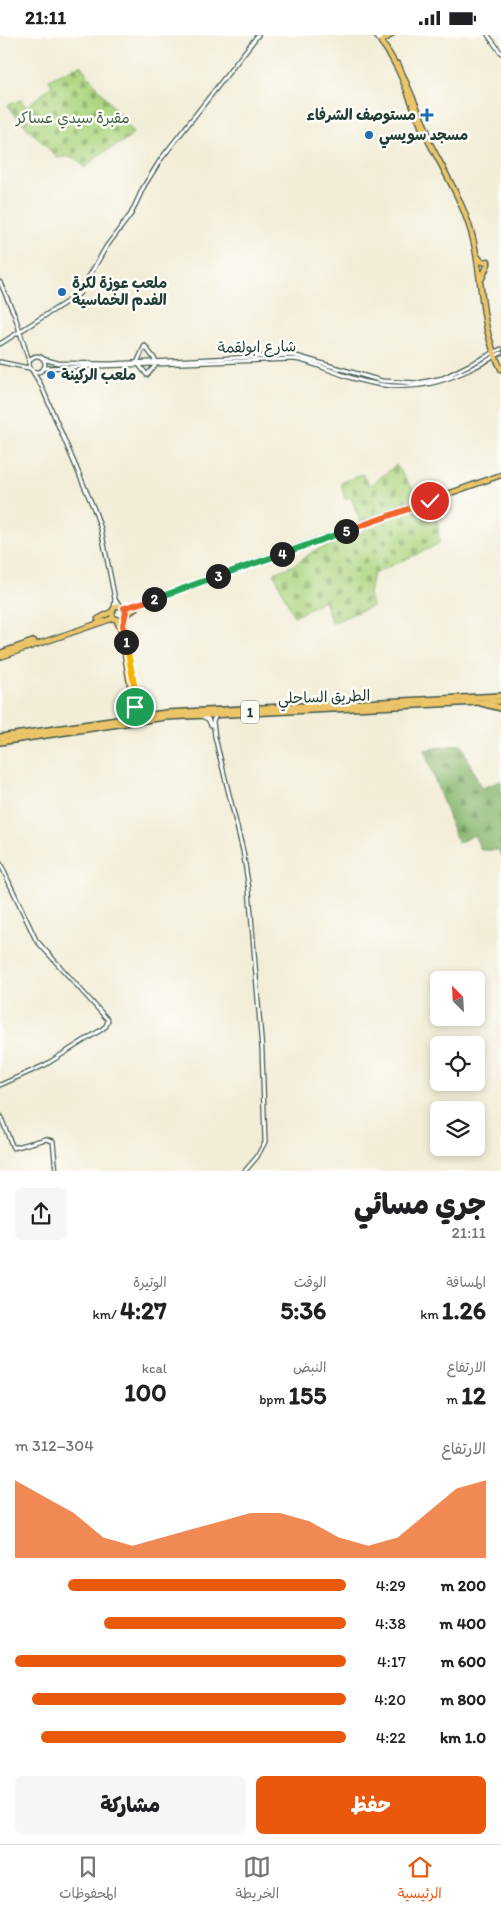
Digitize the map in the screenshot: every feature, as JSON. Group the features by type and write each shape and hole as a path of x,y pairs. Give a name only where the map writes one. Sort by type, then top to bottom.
{"highway":[{"name":"الطريق الساحلي","path":"0,737 126,717 138,718 151,714 501,696"},
{"name":"الطريق الساحلي","path":"0,742 138,718 217,714 267,709 501,701"},
{"path":"480,703 501,708"},
{"path":"126,717 136,705 151,714"}],"main road":[{"path":"392,35 383,42 396,66 467,220 475,248 484,321 501,363"},
{"path":"423,108 420,117 470,219 479,258 484,308 501,369"},
{"path":"411,114 420,117"},
{"path":"479,258 482,262 488,262 481,280"},
{"path":"0,655 99,618 113,610 134,606 501,476"},
{"path":"0,655 125,616 135,609 501,476"},
{"path":"122,607 125,616 124,629 138,718"},
{"path":"113,610 121,630 136,705"}],"street":[{"path":"0,344 78,295 106,247 131,214 144,186 161,159 258,35"},
{"path":"377,35 383,42"},
{"path":"488,35 501,53"},
{"path":"0,281 15,316 31,370 41,385 101,529 115,599 113,610"},
{"path":"144,347 156,364 148,375 138,364 144,347"},
{"path":"26,348 43,359 43,369 40,375 41,385"},
{"name":"شارع ابولقمة","path":"43,359 58,363 156,364 293,355 382,381 418,383 443,378 497,353"},
{"path":"0,363 16,364 29,361 36,356"},
{"path":"16,364 38,372 43,369"},
{"name":"شارع ابولقمة","path":"43,369 138,364"},
{"path":"115,599 122,607"},
{"path":"217,714 212,721 243,851 249,889 262,1049 264,1142 256,1157 244,1171"},
{"path":"198,715 209,721 215,737"},
{"path":"0,863 36,940 108,1020 106,1026 101,1030 57,1058 0,1085"},
{"path":"0,1115 13,1148 17,1149 48,1139 53,1141 56,1171"}],"green space":[{"name":"مقبرة سيدي عساكر","path":"80,65 133,133 128,139 101,154 84,168 73,157 57,158 8,105 21,100 26,107 52,86 49,80"},
{"path":"396,465 421,502 430,509 438,524 439,544 373,574 369,593 372,606 332,623 324,600 294,617 274,573 296,564 314,551 364,532 351,497 345,499 341,483 362,474 370,486"},
{"path":"461,744 481,788 501,781 501,857 499,850 481,850 474,835 458,843 424,750"}],"place":[{"name":"مستوصف الشرفاء","path":"427,115"},
{"name":"مسجد سويسي","path":"369,135"},
{"name":"ملعب عوزة لكرة الفدم الخماسية","path":"62,292"},
{"name":"ملعب الركينة","path":"51,375"}],"route":[{"path":"135,707 138,707 138,705 123,625 126,615 124,608 430,501"}]}
